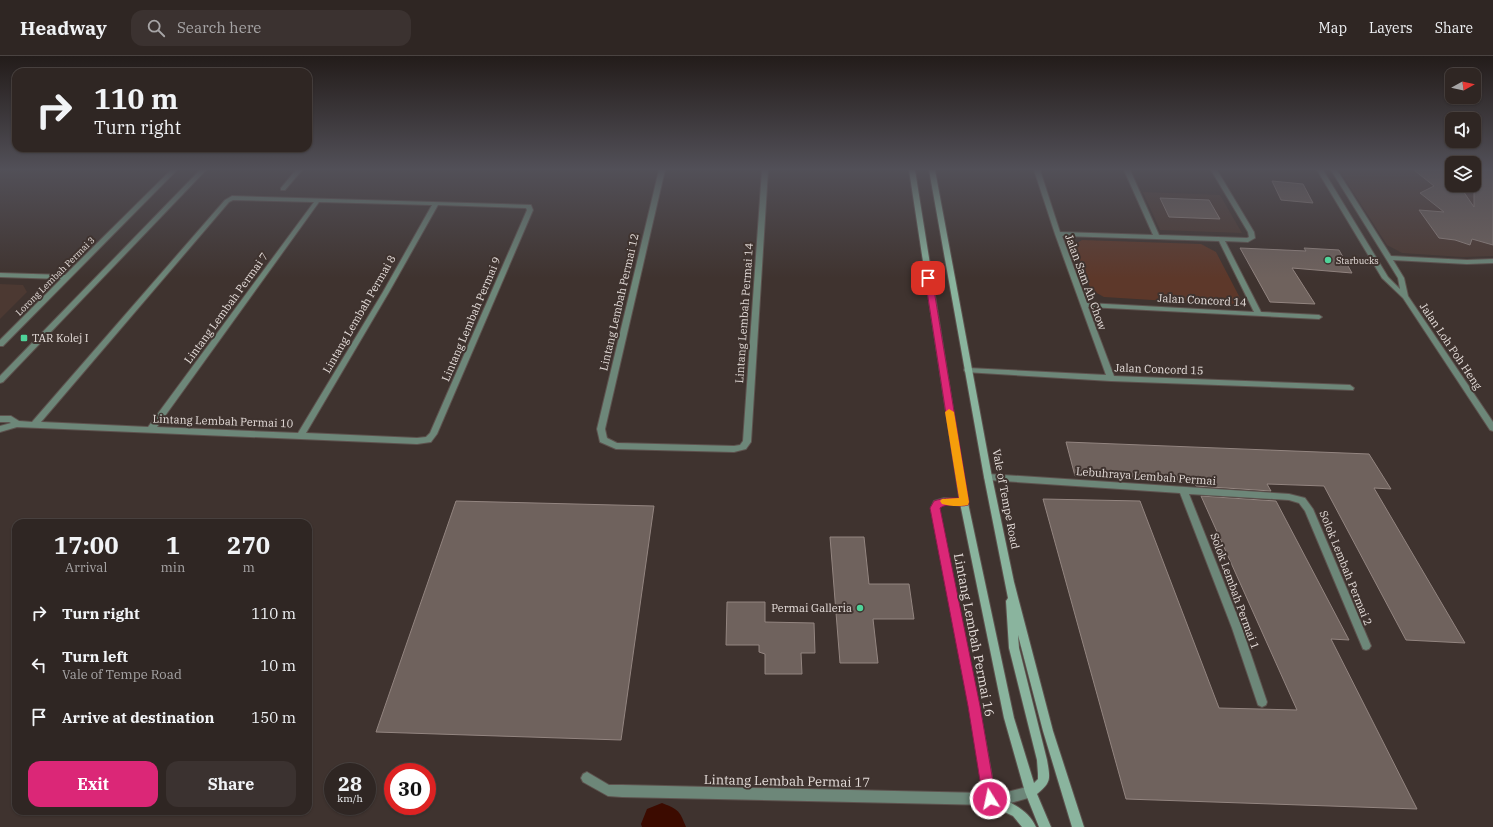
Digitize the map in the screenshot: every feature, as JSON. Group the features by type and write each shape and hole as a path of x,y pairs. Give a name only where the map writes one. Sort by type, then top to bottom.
{"main road":[{"path":"918,206 964,502 1009,718 1031,792 1045,827"},
{"name":"Vale of Tempe Road","path":"938,206 988,477 1009,582 1048,731 1078,827"},
{"path":"1009,582 1014,648 1044,774 1043,782 1031,792"},
{"path":"990,799 1016,812 1030,827"}],"street":[{"name":"Lorong Lembah Permai 3","path":"0,344 138,206"},
{"path":"0,380 168,206"},
{"path":"34,425 223,206"},
{"name":"Lintang Lembah Permai 7","path":"151,429 314,206"},
{"name":"Lintang Lembah Permai 8","path":"301,435 386,292 434,206"},
{"name":"Lintang Lembah Permai 9","path":"428,440 433,434 524,224 530,210 528,206"},
{"name":"Lintang Lembah Permai 12","path":"654,206 601,429 603,440 616,446 734,448"},
{"name":"Lintang Lembah Permai 14","path":"734,448 743,447 747,442 763,206"},
{"name":"Jalan Sam Ah Chow","path":"1049,206 1111,378"},
{"path":"1143,206 1157,237"},
{"path":"1058,234 1248,240 1252,238 1251,232 1235,206"},
{"name":"Jalan Loh Poh Heng","path":"1342,206 1385,278 1405,297 1493,428"},
{"name":"Jalan Loh Poh Heng","path":"1356,206 1401,278 1405,297"},
{"path":"1221,240 1259,314"},
{"path":"1388,258 1467,262 1493,261"},
{"path":"0,275 66,277"},
{"name":"Jalan Concord 14","path":"1085,305 1319,318"},
{"name":"Jalan Concord 15","path":"968,370 1111,378 1350,388"},
{"name":"Lintang Lembah Permai 10","path":"0,419 11,419 17,424"},
{"name":"Lintang Lembah Permai 10","path":"0,429 17,424 417,441 428,440"},
{"name":"Lebuhraya Lembah Permai","path":"988,477 1183,489 1289,497 1302,500"},
{"name":"Solok Lembah Permai 1","path":"1183,489 1238,628 1262,702"},
{"name":"Solok Lembah Permai 2","path":"1302,500 1309,509 1366,646"},
{"name":"Lintang Lembah Permai 16","path":"964,502 944,501 937,503 935,508 974,706 990,799"},
{"name":"Lintang Lembah Permai 17","path":"587,778 608,790 622,792 990,799 1007,798 1031,792"}],"shaded area":[{"path":"1149,206 1226,206 1242,233 1160,230"},
{"path":"1362,206 1493,206 1493,256 1462,257 1402,253 1387,245"},
{"path":"1082,240 1201,244 1216,252 1240,298 1232,305 1104,297 1091,290 1074,245"},
{"path":"0,284 23,285 27,292 0,319"}],"building":[{"path":"1164,206 1212,206 1220,219 1169,217"},
{"path":"1436,206 1493,206 1493,245 1472,239 1470,245 1455,240 1439,238 1419,210 1444,212"},
{"path":"1240,248 1306,251 1304,248 1339,250 1352,273 1292,268 1315,304 1270,302"},
{"path":"1066,442 1369,454 1391,489 1374,488 1465,643 1406,640 1324,486 1267,484 1271,491 1196,486 1194,481 1075,476"},
{"path":"1201,496 1276,501 1349,640 1331,639 1417,809 1126,799 1043,499 1140,501 1219,708 1297,710"},
{"path":"456,501 654,506 621,740 376,732"},
{"path":"830,537 864,537 869,584 909,584 914,619 873,619 878,663 840,663"},
{"path":"727,602 765,602 765,622 814,623 815,653 801,653 802,674 765,674 765,654 759,652 759,645 726,645"}],"waterway":[{"path":"662,824 665,827"}],"slow traffic":[{"path":"945,501 964,502 949,412"}],"place":[{"name":"Starbucks","path":"1328,260"},
{"name":"TAR Kolej I","path":"24,338"},
{"name":"Permai Galleria","path":"860,608"}],"route":[{"path":"928,278 964,502 944,501 937,503 935,508 974,706 990,799"}]}
